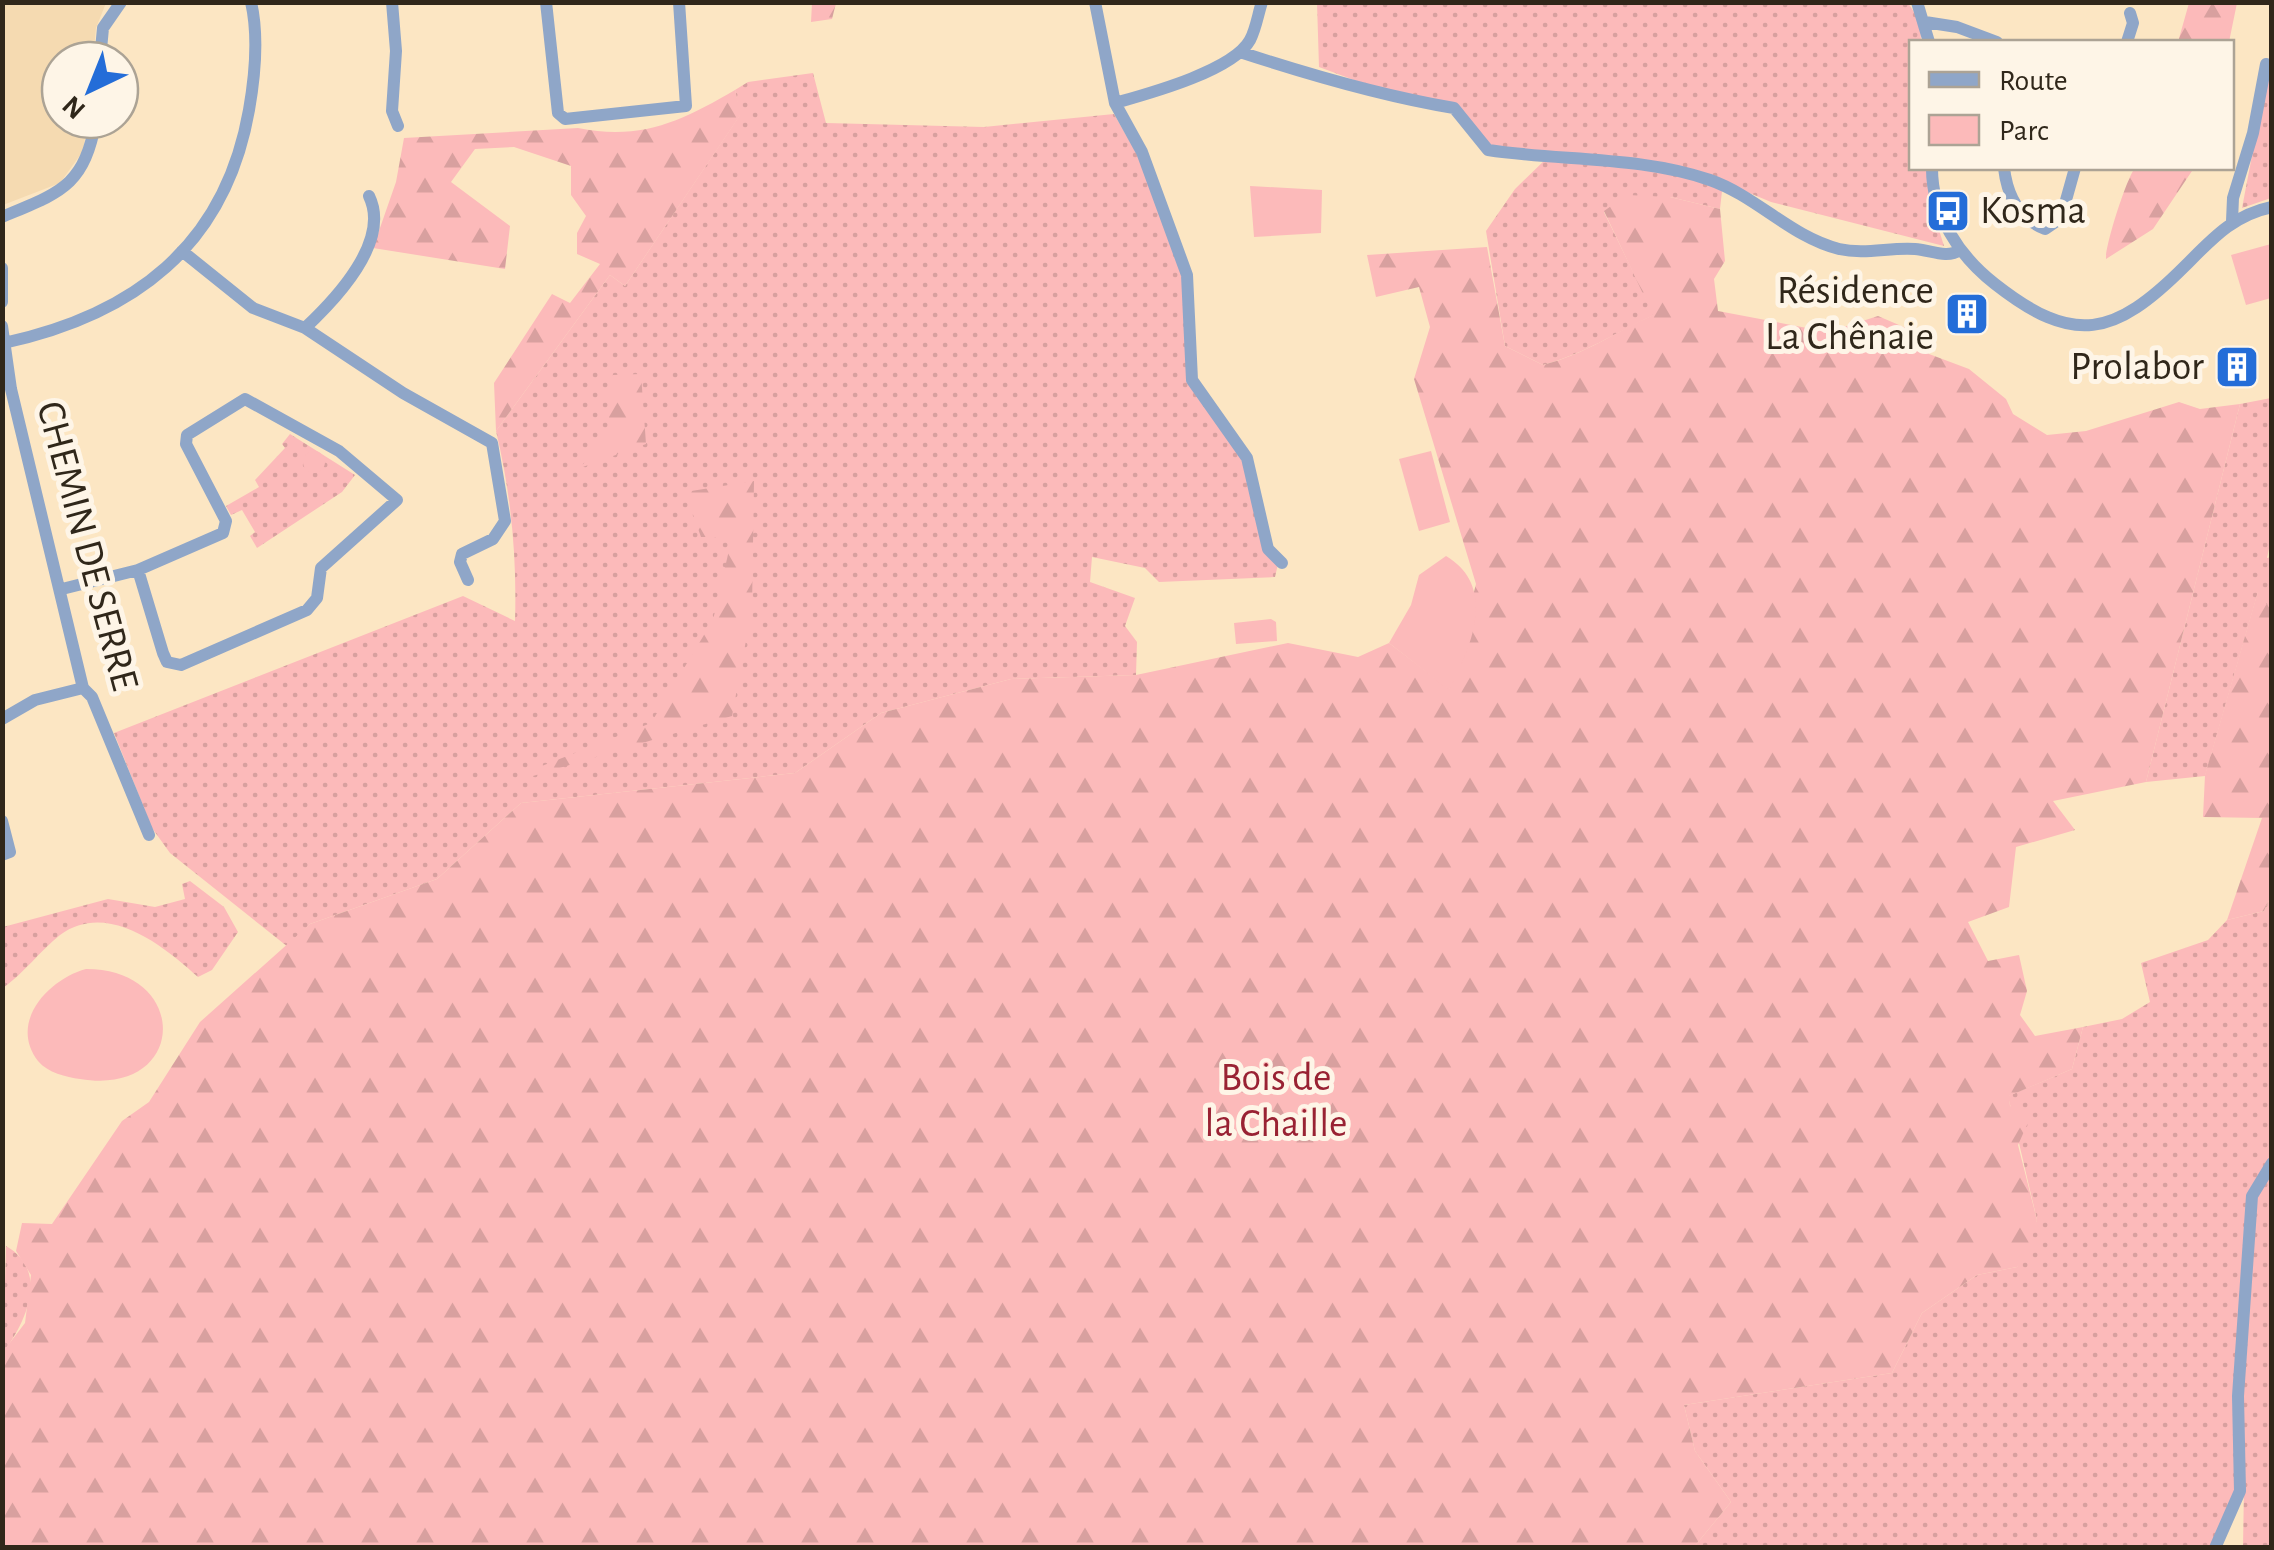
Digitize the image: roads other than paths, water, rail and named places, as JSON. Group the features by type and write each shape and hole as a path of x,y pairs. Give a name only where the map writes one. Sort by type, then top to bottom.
{"street":[{"path":"102,40 103,28 120,2"},
{"path":"4,343 88,320 156,277 206,222 240,148 255,74 251,2"},
{"path":"392,2 396,50 392,111 398,126"},
{"path":"546,2 560,116 584,119 681,110 688,102 679,2"},
{"path":"1095,2 1115,103 1142,152 1187,276 1192,380 1247,458 1268,548 1282,563"},
{"path":"1115,103 1168,88 1240,52 1250,41 1262,2"},
{"path":"1917,2 1929,40"},
{"path":"2128,40 2133,23 2130,14"},
{"path":"1925,22 1958,27 1992,40"},
{"path":"1240,52 1358,85 1386,97 1454,108 1488,150 1675,169 1714,182 1796,231 1844,250 1881,253 1912,248 1952,255 1960,250"},
{"path":"2232,221 2233,198 2254,134 2266,64"},
{"path":"2,216 59,193 74,180 88,156 92,140"},
{"path":"1932,170 1941,215 1960,250 2026,308 2055,323 2090,328 2157,291 2232,221 2272,207"},
{"path":"2004,170 2007,194 2030,220 2045,229 2061,218 2075,170"},
{"path":"304,328 371,240 377,212 369,196"},
{"path":"182,251 253,308 304,328 403,393 492,443 506,521 493,539 462,554 460,562 468,580"},
{"path":"2,268 2,302"},
{"name":"CHEMIN DE SERRE","path":"2,326 7,390 62,589 83,688 92,697 149,834"},
{"path":"62,589 138,570 214,538 228,528 186,444 187,435 246,398 339,451 397,500 321,568 316,598 308,610 181,665 167,662 162,653 138,570"},
{"path":"2,719 34,700 83,688"},
{"path":"2,821 10,852 2,855"},
{"path":"2215,1548 2240,1491 2238,1396 2252,1196 2272,1163"}],"place":[{"name":"Kosma","path":"1948,211"},
{"name":"Résidence La Chênaie","path":"1967,314"},
{"name":"Prolabor","path":"2237,367"}],"park label":[{"name":"Bois de la Chaille","path":"1276,1101"}]}
